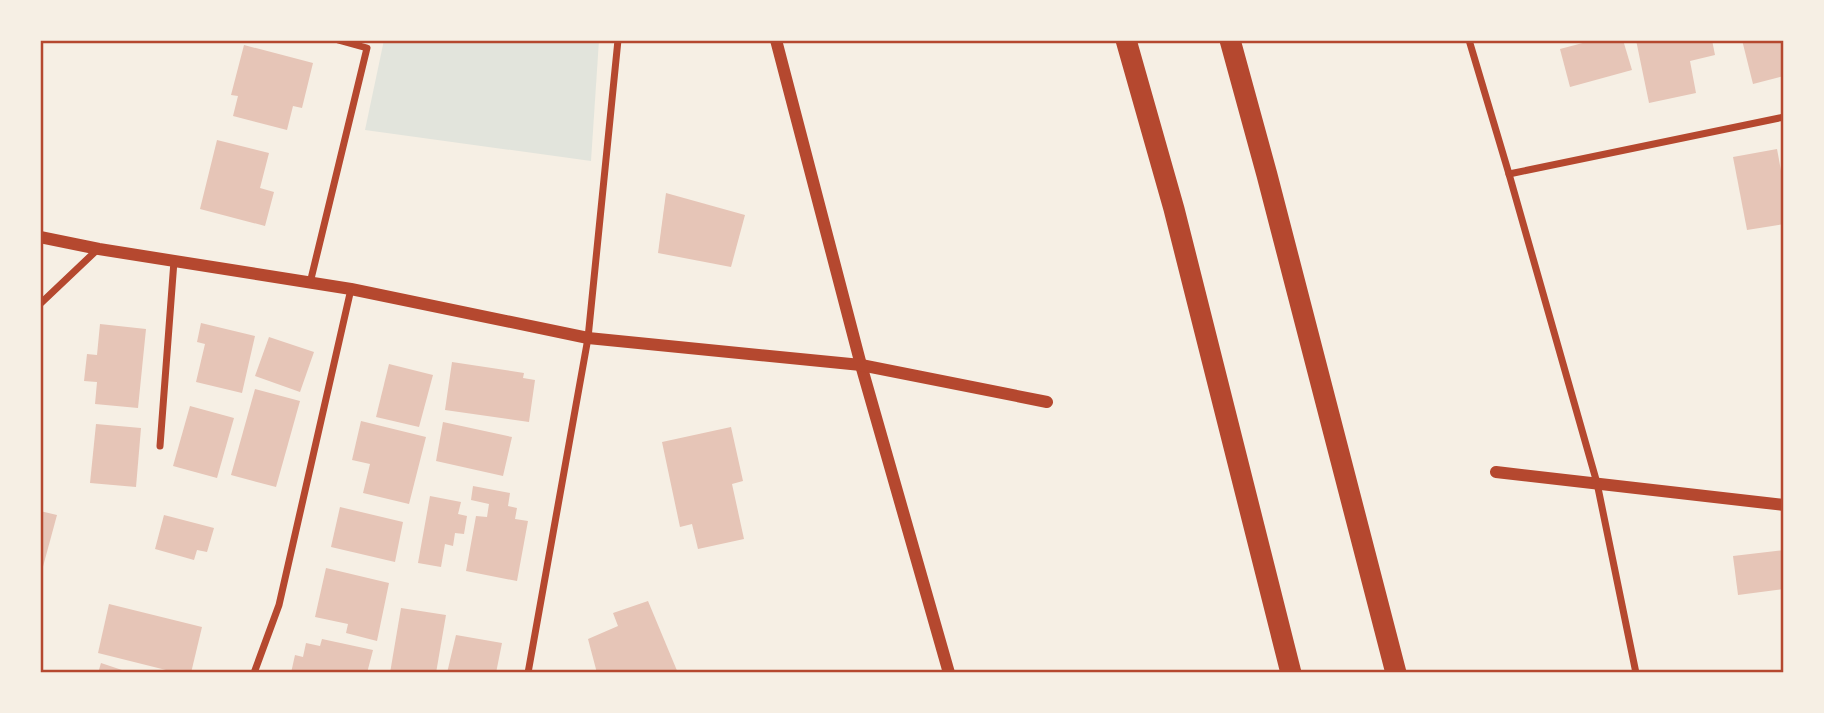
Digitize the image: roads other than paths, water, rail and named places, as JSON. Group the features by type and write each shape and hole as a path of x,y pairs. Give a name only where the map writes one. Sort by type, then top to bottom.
{"highway":[{"path":"1125,40 1174,209 1291,673"},
{"path":"1230,40 1396,673"}],"street":[{"path":"310,283 368,44 338,40"},
{"path":"528,673 588,338 618,40"},
{"path":"776,40 861,365 949,673"},
{"path":"1469,40 1597,483 1636,673"},
{"path":"1509,174 1784,117"},
{"path":"40,237 99,249 351,289 588,338 861,365 1048,402"},
{"path":"40,304 99,249"},
{"path":"160,446 174,261"},
{"path":"254,673 279,605 351,289"},
{"path":"1496,472 1784,505"}]}
